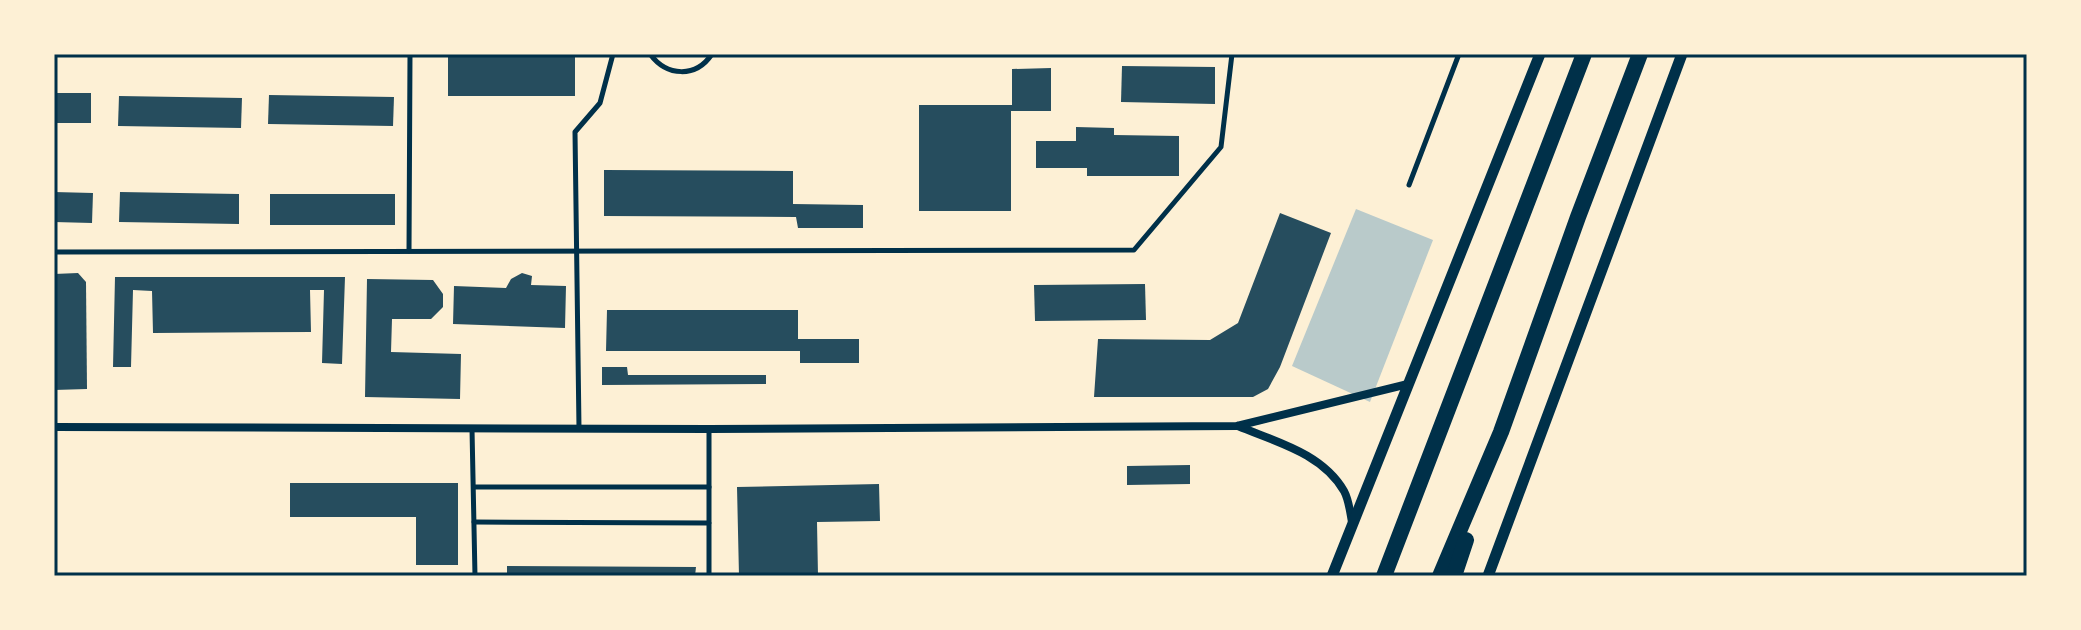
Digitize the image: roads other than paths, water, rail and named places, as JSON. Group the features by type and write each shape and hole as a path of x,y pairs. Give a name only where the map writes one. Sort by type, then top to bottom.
{"highway":[{"path":"1384,576 1584,54"},
{"path":"1454,576 1501,432 1640,54"},
{"path":"1440,576 1501,432"},
{"path":"1372,576 1433,445"}],"street":[{"path":"1332,576 1540,54"},
{"path":"1488,576 1682,54"},
{"path":"54,427 709,429 1237,426 1408,384"},
{"path":"1237,426 1299,451 1327,467 1346,494 1352,522"}],"lane":[{"path":"409,251 410,54"},
{"path":"579,428 575,132 600,103 613,54"},
{"path":"650,54 659,65 681,72 702,66 712,54"},
{"path":"54,252 1134,250 1221,147 1232,54"},
{"path":"1409,185 1459,54"},
{"path":"472,428 475,576"},
{"path":"709,429 709,576"},
{"path":"474,487 709,487"},
{"path":"474,522 709,523"}]}
